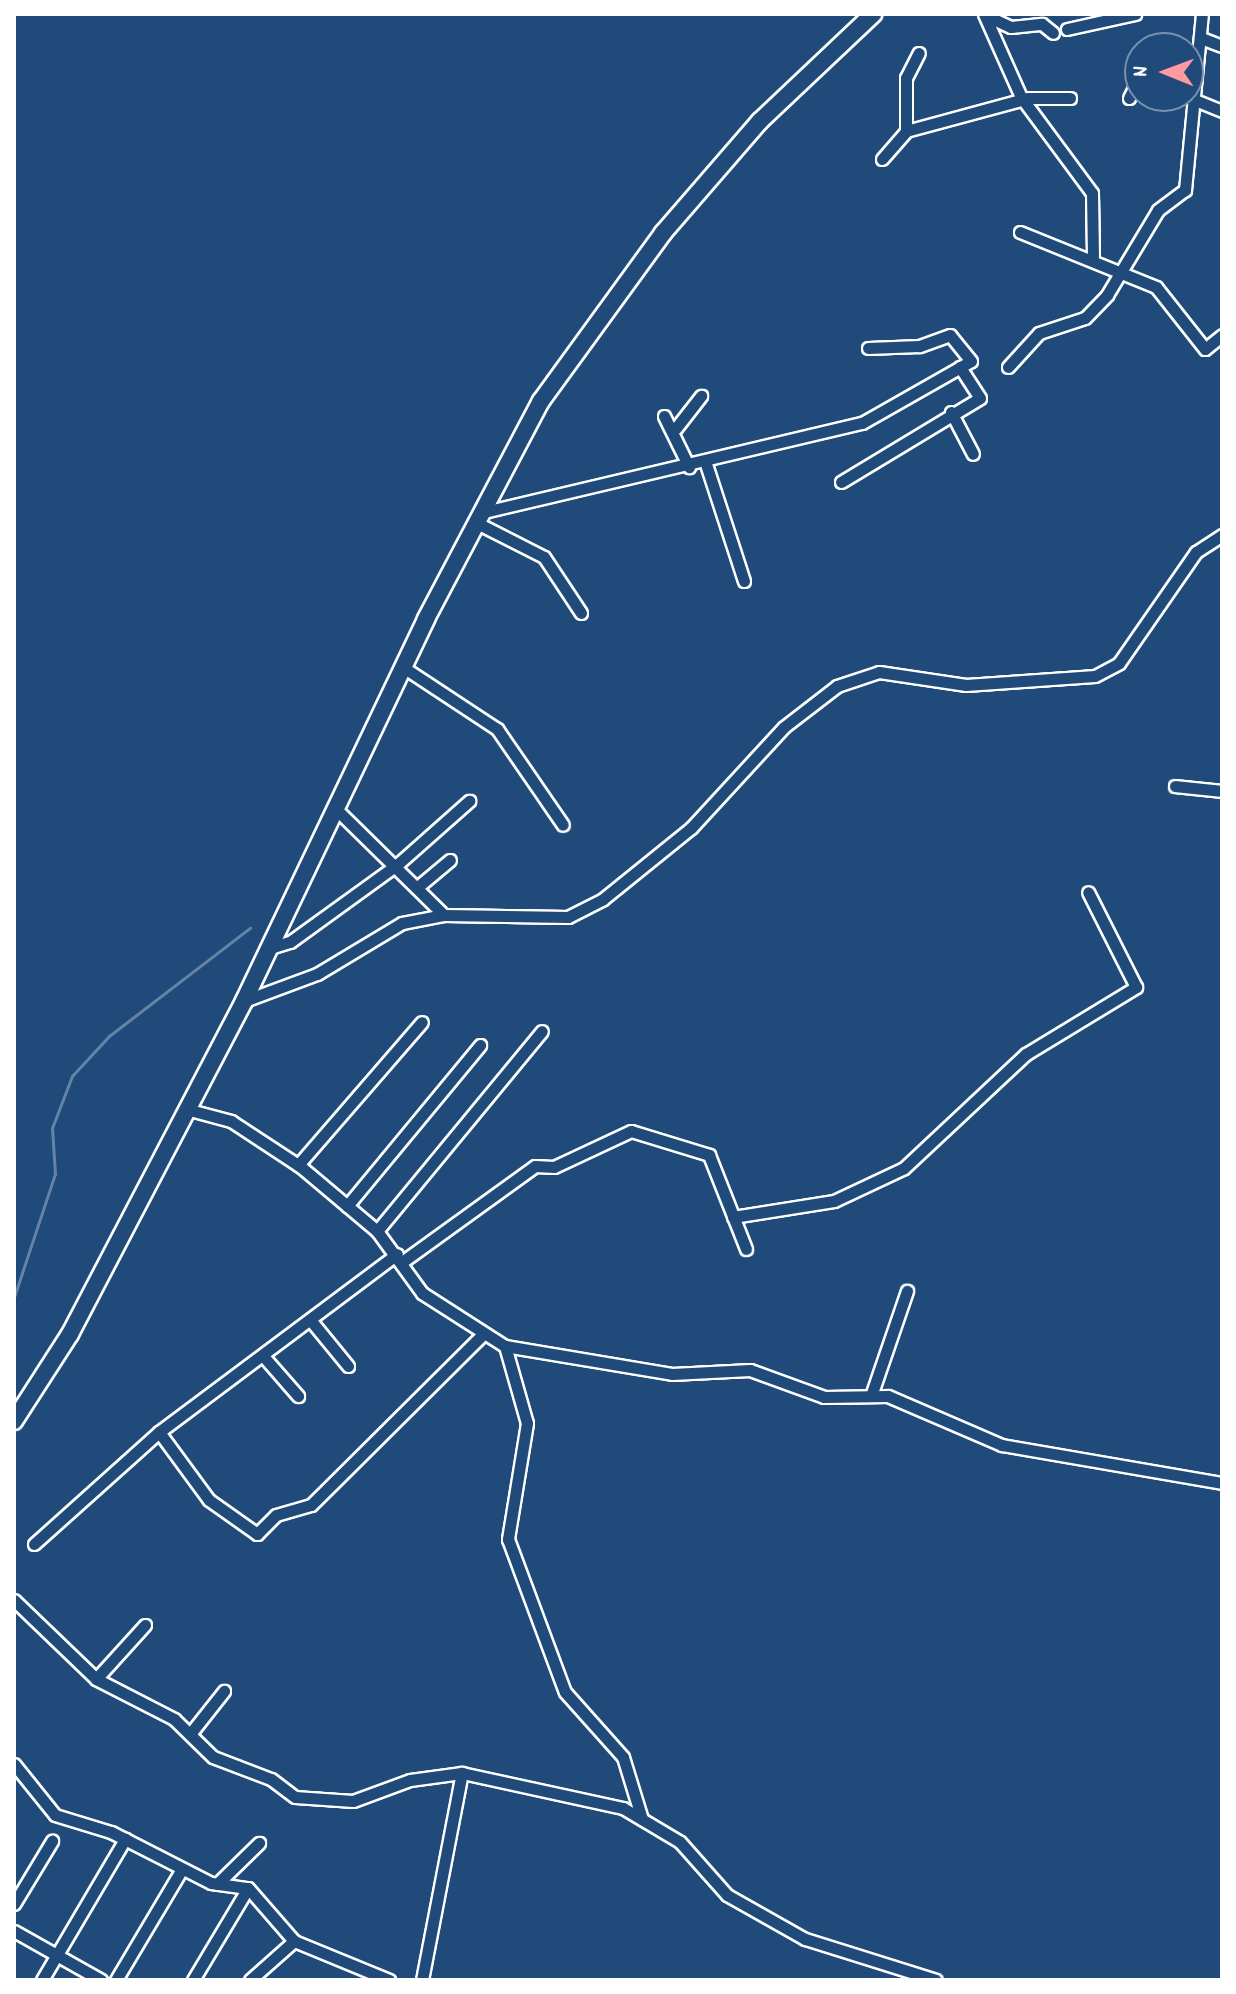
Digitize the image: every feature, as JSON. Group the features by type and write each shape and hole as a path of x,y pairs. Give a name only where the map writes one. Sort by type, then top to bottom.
{"main road":[{"path":"14,1421 70,1334 244,1001 403,667 478,518 588,328 760,121 873,14"}],"street":[{"path":"1067,29 1135,14"},
{"path":"986,15 1011,27 1042,24 1053,33"},
{"path":"986,15 1028,98 1092,193 1093,256"},
{"path":"906,131 906,78 919,53"},
{"path":"882,159 906,131 1028,98 1070,98"},
{"path":"1008,367 1039,333 1085,318 1158,210 1185,190 1190,112"},
{"path":"1020,232 1093,256 1156,287 1205,349 1222,335"},
{"path":"478,518 862,423 971,361 950,335 919,346 868,348"},
{"path":"841,482 981,395 960,367"},
{"path":"676,428 701,396"},
{"path":"951,412 973,454"},
{"path":"664,416 676,428 689,467"},
{"path":"706,464 744,581"},
{"path":"478,518 544,557 581,613"},
{"path":"244,1001 317,974 402,923 444,915 538,920 568,917 603,899 691,828 784,727 837,686 879,672 966,685 1095,676 1119,663 1196,552 1222,535"},
{"path":"403,667 497,729 563,825"},
{"path":"1175,786 1222,791"},
{"path":"270,948 290,942 399,863 469,801"},
{"path":"337,810 399,863 444,915"},
{"path":"420,885 450,860"},
{"path":"733,1217 834,1201 904,1168 1026,1054 1136,987 1088,892"},
{"path":"298,1165 422,1022"},
{"path":"377,1231 542,1031"},
{"path":"347,1206 480,1045"},
{"path":"186,1109 231,1121 298,1165 377,1231 422,1293 505,1346 672,1374 750,1370 824,1397 872,1393 1002,1445 1222,1483"},
{"path":"34,1544 159,1432 399,1258 535,1166 554,1167 631,1131 709,1155 746,1249"},
{"path":"872,1393 907,1291"},
{"path":"312,1322 348,1366"},
{"path":"159,1432 209,1500 257,1534 276,1515 311,1505 483,1334"},
{"path":"505,1346 527,1423 508,1539 565,1692 623,1757 642,1819"},
{"path":"264,1357 298,1396"},
{"path":"14,1600 96,1679 190,1734 213,1757 271,1779 303,1800 353,1801 410,1780 462,1773 540,1786 642,1819 680,1842 727,1895 805,1939 936,1980"},
{"path":"96,1679 145,1625"},
{"path":"190,1734 224,1691"},
{"path":"14,1764 55,1815 125,1839 217,1884 248,1888 294,1941 356,1976 389,1980"},
{"path":"422,1980 462,1773"},
{"path":"42,1980 125,1839"},
{"path":"14,1904 52,1841"},
{"path":"217,1884 259,1843"},
{"path":"116,1980 182,1869"},
{"path":"193,1980 248,1888"},
{"path":"14,1931 101,1980"},
{"path":"250,1980 294,1941"}],"waterway":[{"path":"14,1297 55,1174 52,1128 72,1076 109,1036 250,928"}]}
